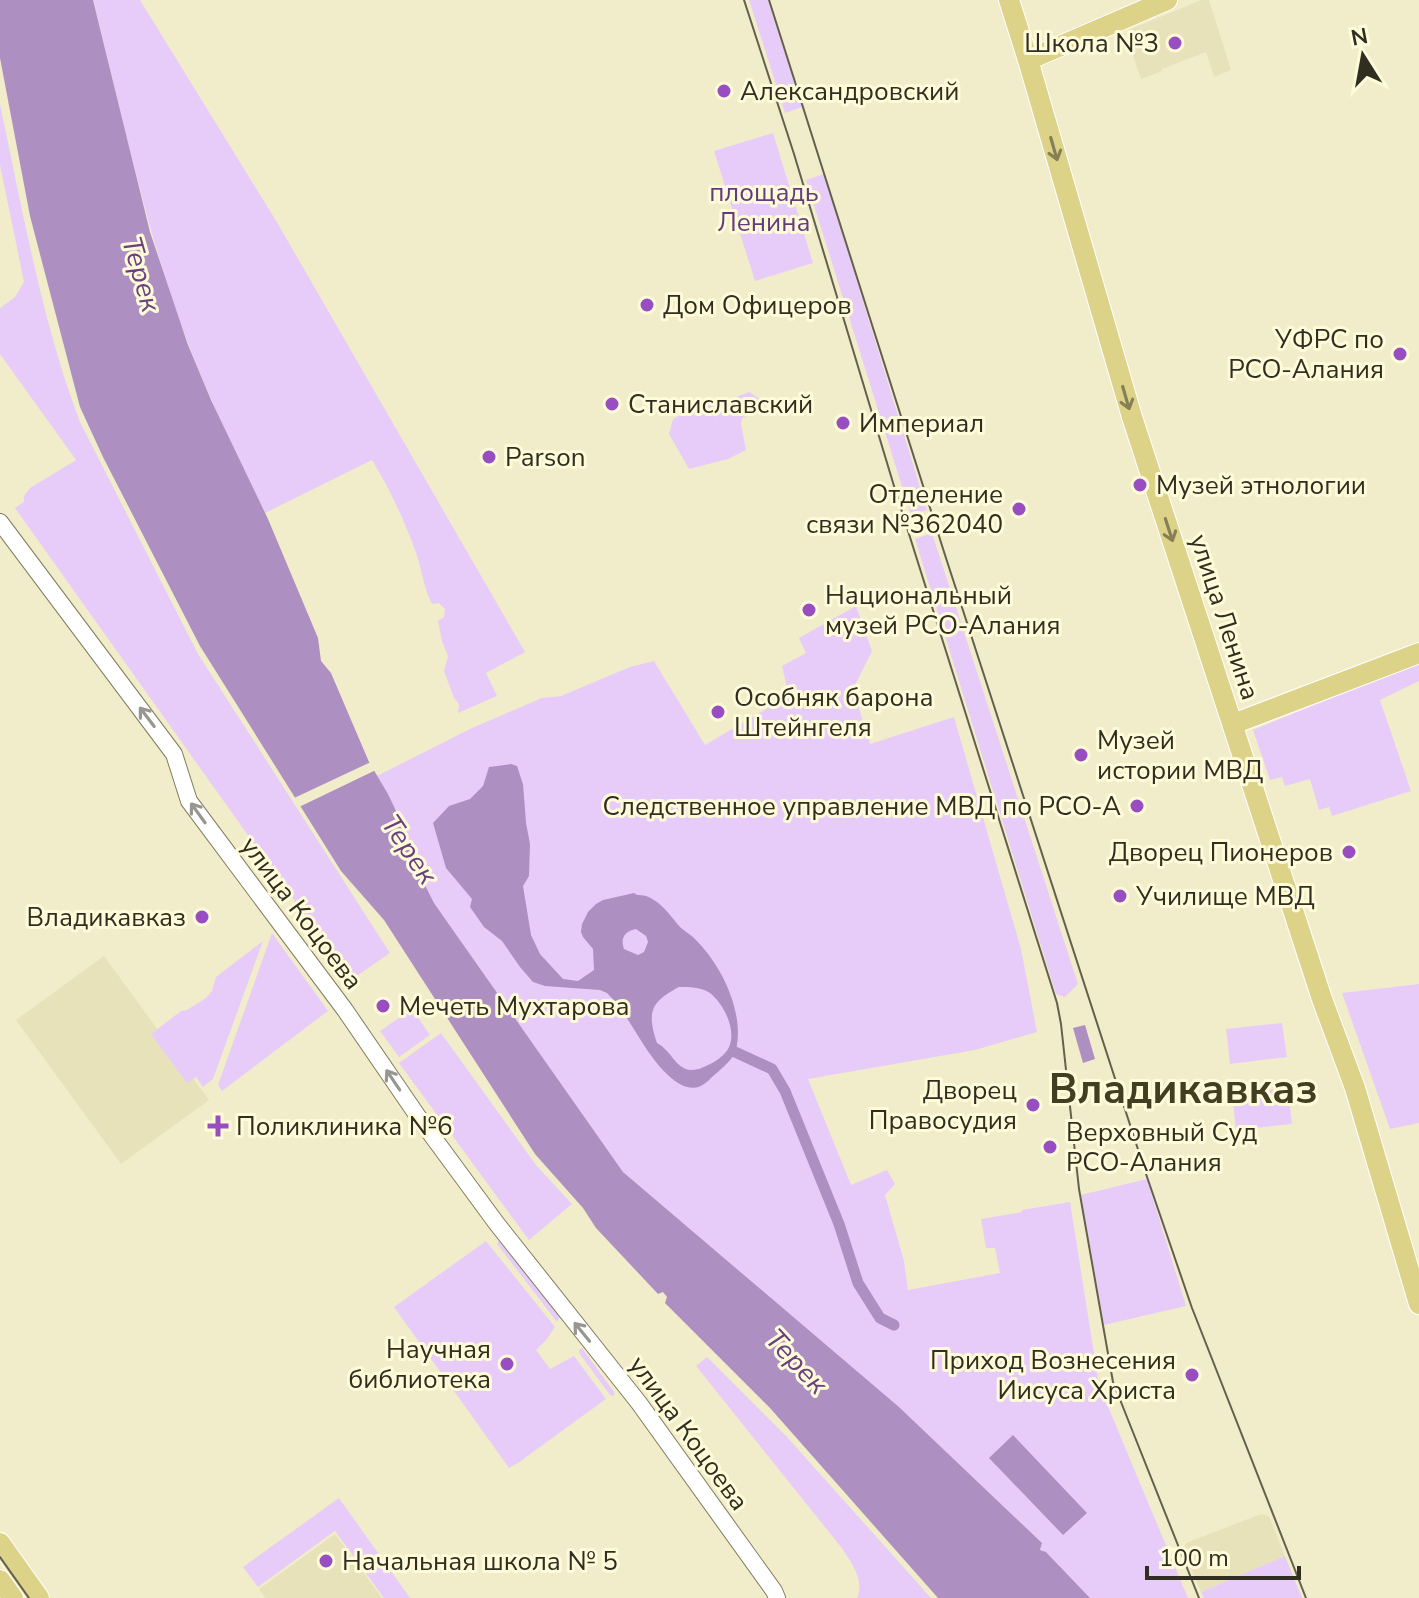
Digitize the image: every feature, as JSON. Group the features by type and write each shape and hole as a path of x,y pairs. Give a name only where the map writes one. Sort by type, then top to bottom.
{"main road":[{"name":"улица Ленина","path":"1009,0 1132,417 1322,999 1355,1088 1419,1304"},
{"path":"1028,60 1167,0"},
{"path":"1233,724 1419,653"},
{"path":"0,1543 39,1598"},
{"path":"0,1580 13,1598"}],"street":[{"name":"улица Коцоева","path":"0,522 174,754 189,801 345,1010 497,1224 639,1403 777,1598"}],"shaded area":[{"name":"Школа №3","path":"1201,0 1209,0 1231,70 1214,77 1206,52 1141,79 1126,35 1129,30"},
{"path":"104,956 209,1100 121,1164 16,1020"},
{"path":"1261,1514 1269,1516 1285,1556 1201,1592 1183,1550 1186,1543"},
{"name":"Начальная школа № 5","path":"335,1534 382,1598 265,1598 259,1589"}],"green space":[{"path":"93,0 140,0 278,224 525,652 486,673 497,696 458,713 459,704 444,671 448,656 438,621 444,617 445,609 439,603 432,604 406,526 372,460 265,513 206,388 174,304 136,174"},
{"path":"749,0 768,0 802,107 785,113"},
{"path":"0,104 44,305 80,422 198,654 390,953 351,980 15,508 24,502 30,488 76,460 0,354 0,308 15,297 24,282 0,165"},
{"name":"площадь Ленина","path":"773,133 813,263 755,281 714,151"},
{"path":"824,174 927,510 911,515 806,180"},
{"path":"749,392 763,401 754,412 742,418 746,450 728,459 689,469 669,434 673,419 711,399 728,400"},
{"path":"932,533 1078,984 1065,997 1056,994 915,539"},
{"path":"856,606 872,651 853,689 870,744 954,717 1021,949 1037,1032 975,1050 808,1079 851,1185 887,1170 895,1184 885,1195 904,1261 908,1290 1000,1273 995,1248 986,1248 981,1219 1070,1202 1099,1385 1188,1598 1090,1598 1046,1552 1040,1550 1042,1543 899,1407 623,1172 434,903 414,863 388,794 377,776 472,728 542,698 561,696 630,667 654,661 705,745 789,698 782,666 806,653 799,638"},
{"path":"1419,662 1419,681 1380,700 1411,791 1332,816 1329,807 1319,810 1310,779 1285,786 1282,777 1270,780 1253,730"},
{"path":"272,933 328,1011 222,1091 218,1085"},
{"path":"263,941 213,1079 203,1087 196,1077 187,1083 151,1034 181,1011 206,998 212,991 216,977"},
{"path":"1419,984 1419,1123 1390,1129 1342,993"},
{"path":"412,1009 430,1035 399,1057 380,1031"},
{"path":"1282,1023 1287,1057 1230,1064 1226,1029"},
{"path":"441,1033 536,1165 572,1204 529,1240 399,1063"},
{"path":"1288,1088 1292,1124 1236,1130 1232,1094"},
{"path":"1147,1179 1186,1306 1104,1325 1081,1195"},
{"path":"499,1240 560,1316 557,1322 497,1244"},
{"path":"486,1241 555,1327 536,1350 550,1369 574,1356 606,1399 509,1468 394,1307"},
{"path":"582,1348 614,1396 610,1395 579,1353"},
{"path":"707,1357 787,1437 931,1598 857,1598 858,1578 841,1547 696,1366"},
{"path":"339,1498 410,1598 384,1598 335,1531 258,1587 243,1567"},
{"path":"1285,1556 1302,1598 1204,1598 1201,1592"}],"water":[{"name":"Терек","path":"0,0 93,0 150,232 188,345 268,519 318,638 321,661 331,673 369,762 396,811 414,863 434,903 623,1172 899,1407 1042,1543 1040,1550 1046,1552 1090,1598 938,1598 770,1408 665,1303 667,1297 663,1292 658,1294 596,1228 583,1208 535,1154 384,920 341,871 200,646 80,407 30,216 0,58"},
{"path":"517,766 523,784 530,844 529,876 523,886 531,935 540,954 563,979 578,981 594,970 593,949 581,932 588,912 603,900 634,893 662,906 713,961 734,1005 738,1035 736,1050 731,1058 704,1084 696,1088 683,1086 665,1072 607,993 533,982 502,941 484,927 470,907 472,899 446,868 433,823 449,806 470,799 483,786 489,767","holes":["636,929 646,936 648,942 644,952 638,955 624,949 623,942 626,933","679,987 699,988 710,993 720,1004 730,1027 731,1042 726,1052 714,1062 697,1069 680,1066 657,1043 652,1024 653,1009 657,1003"]},
{"path":"1085,1025 1095,1059 1083,1063 1073,1028"},
{"path":"1013,1435 1087,1513 1063,1535 989,1458"}],"pier":[{"path":"373,761 378,769 297,808 292,799"}],"waterway":[{"path":"735,1052 772,1069 785,1091 839,1224 858,1283 880,1318 894,1325"}],"tram line":[{"path":"744,0 1057,1003 1079,1189 1113,1382 1199,1598"},
{"path":"769,0 1146,1174 1192,1308 1306,1598"},
{"path":"0,1557 29,1598"}],"place":[{"name":"Школа №3","path":"1175,43"},
{"name":"Александровский","path":"724,91"},
{"name":"Дом Офицеров","path":"647,305"},
{"name":"УФРС по РСО-Алания","path":"1400,354"},
{"name":"Станиславский","path":"612,404"},
{"name":"Империал","path":"843,423"},
{"name":"Parson","path":"489,457"},
{"name":"Музей этнологии","path":"1140,485"},
{"name":"Отделение связи №362040","path":"1019,509"},
{"name":"Национальный музей РСО-Алания","path":"809,610"},
{"name":"Особняк барона Штейнгеля","path":"718,712"},
{"name":"Музей истории МВД","path":"1081,755"},
{"name":"Следственное управление МВД по РСО-А","path":"1137,806"},
{"name":"Дворец Пионеров","path":"1349,852"},
{"name":"Училище МВД","path":"1120,896"},
{"name":"Владикавказ","path":"202,917"},
{"name":"Мечеть Мухтарова","path":"383,1006"},
{"name":"Дворец Правосудия","path":"1033,1105"},
{"name":"Поликлиника №6","path":"218,1126"},
{"name":"Верховный Суд РСО-Алания","path":"1050,1147"},
{"name":"Научная библиотека","path":"507,1364"},
{"name":"Приход Вознесения Иисуса Христа","path":"1192,1375"},
{"name":"Начальная школа № 5","path":"326,1561"}],"district":[{"name":"Владикавказ","path":"1183,1088"}]}
